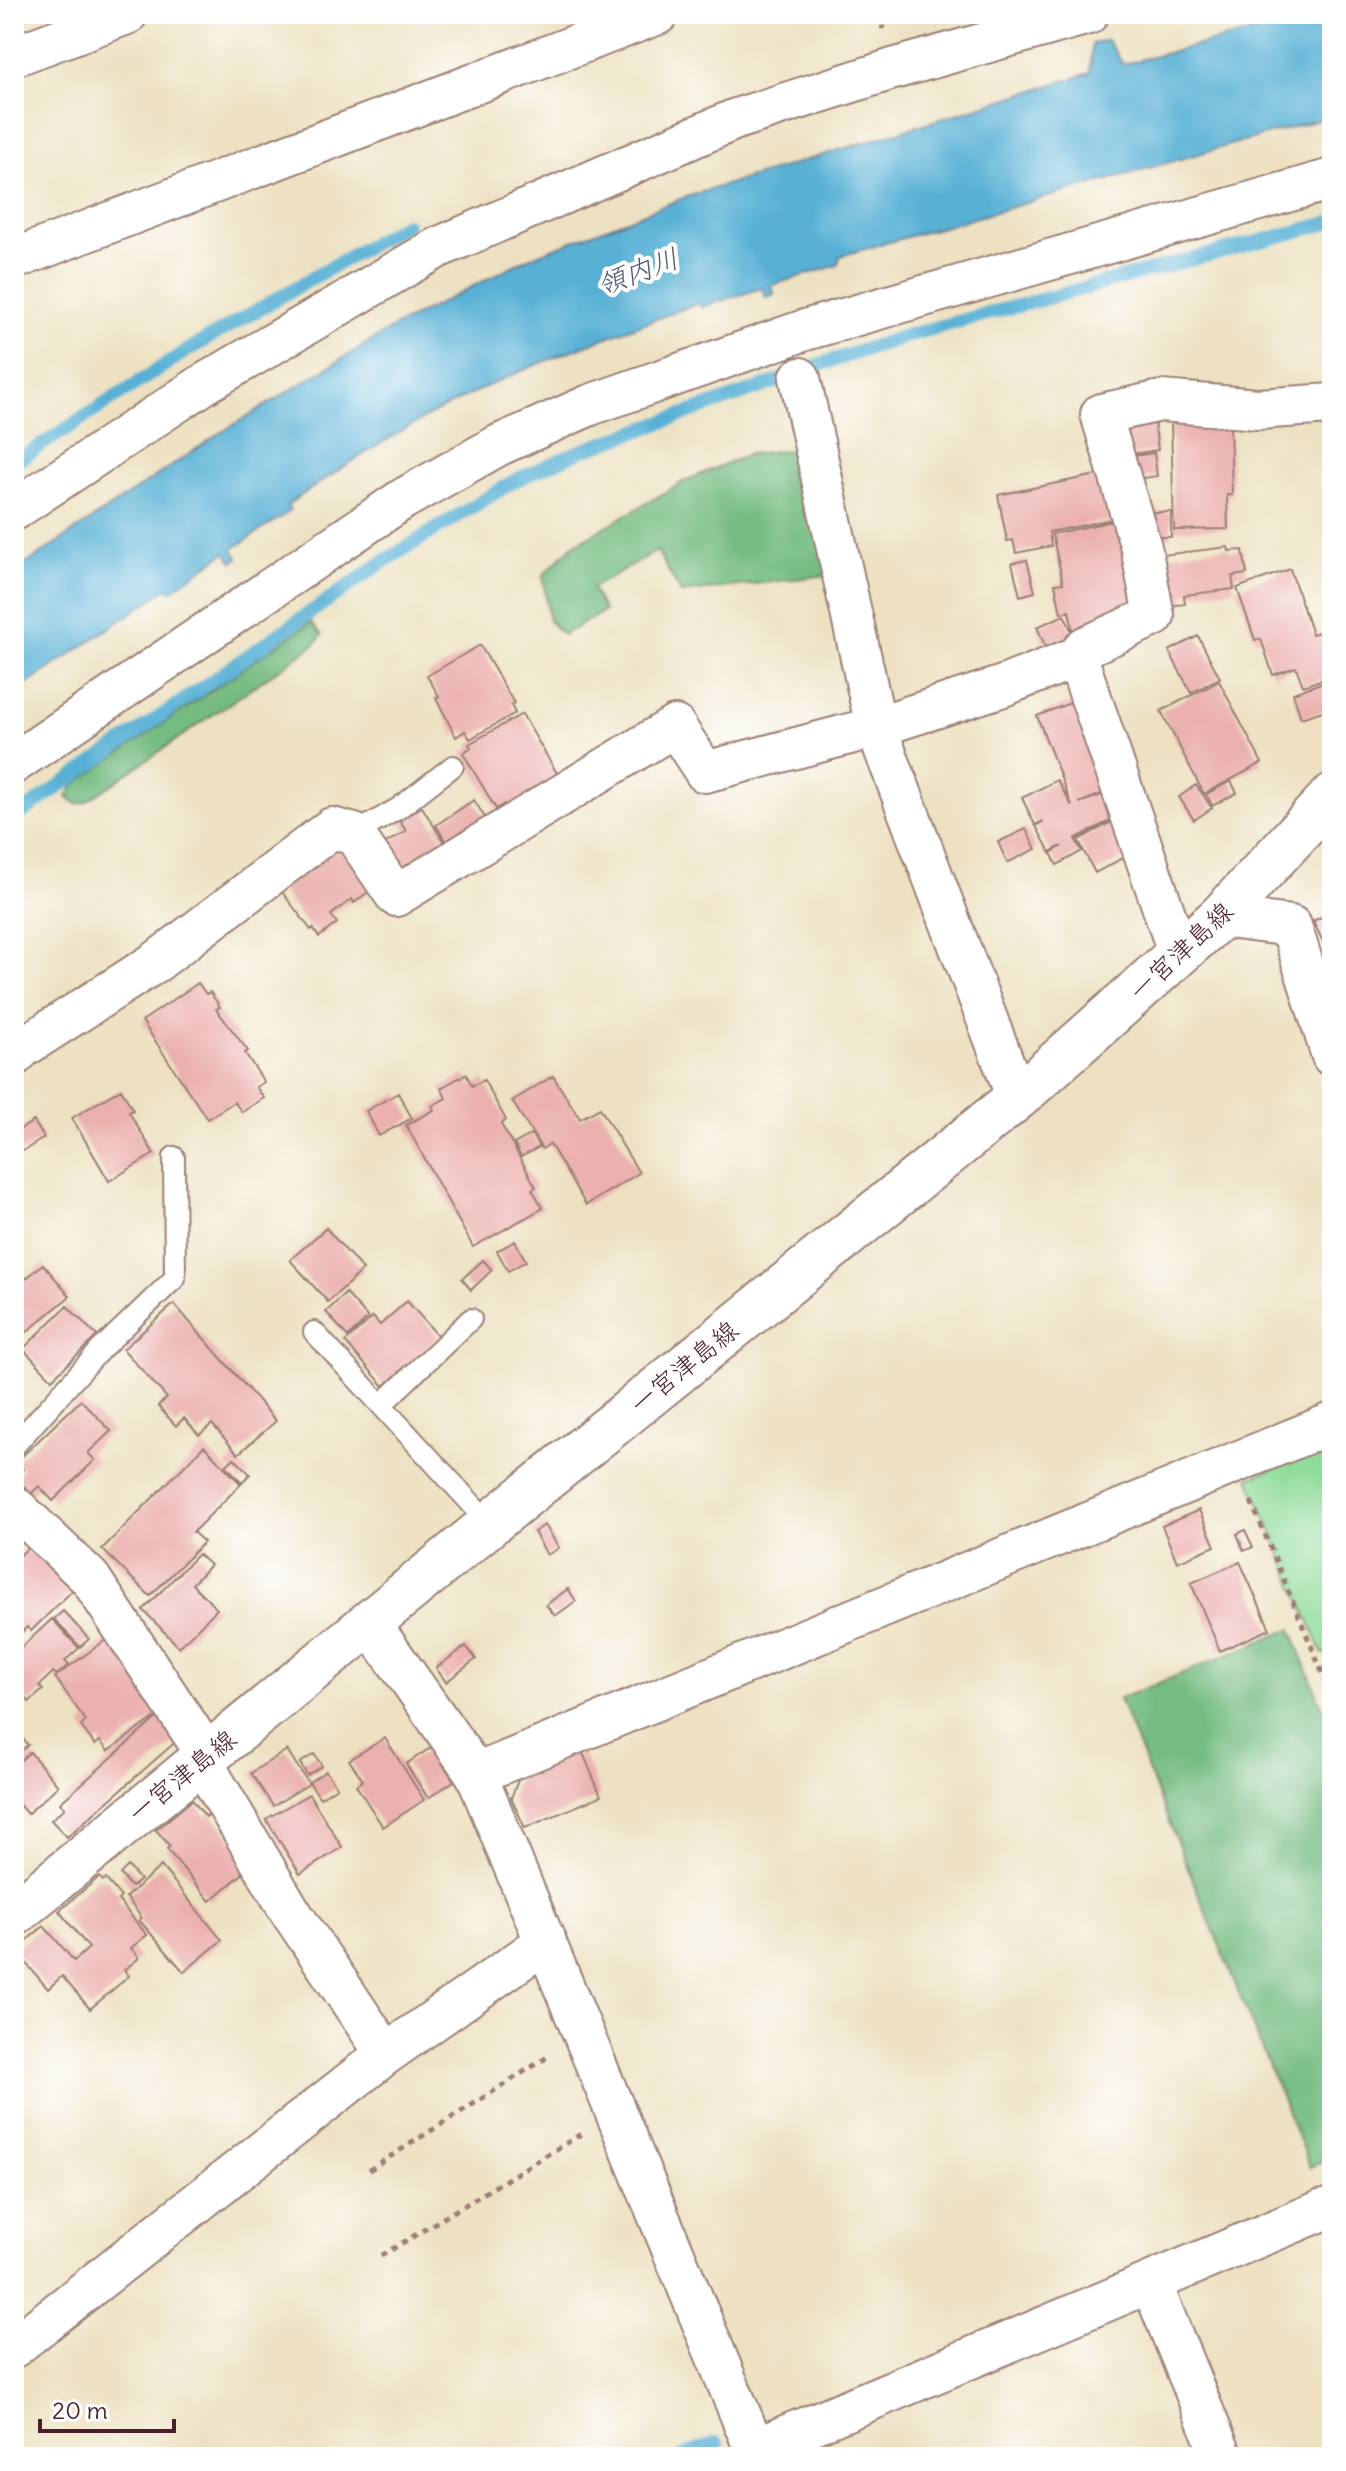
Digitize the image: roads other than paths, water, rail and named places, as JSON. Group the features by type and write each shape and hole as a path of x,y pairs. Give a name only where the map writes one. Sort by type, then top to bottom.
{"main road":[{"name":"一宮津島線","path":"14,1914 1017,1098 1220,917 1332,796"}],"street":[{"path":"14,56 127,14"},
{"path":"14,259 658,14"},
{"path":"14,510 204,384 437,248 736,119 893,69 1088,14"},
{"path":"14,763 403,499 499,445 590,405 805,330 1332,179"},
{"path":"800,378 876,727 1017,1098"},
{"path":"14,1056 156,962 332,828 354,834 396,896 675,726 705,772 876,727 1003,686 1077,657 1085,647 1154,616 1141,547 1101,414 1161,401 1258,409 1332,404"},
{"path":"1077,657 1179,955"},
{"path":"1220,917 1291,926 1332,1056"},
{"path":"476,1774 1332,1423"},
{"path":"14,1506 90,1578 204,1758 290,1911 386,2054"},
{"path":"370,1623 476,1774 756,2453 1323,2210"},
{"path":"14,2347 386,2054 546,1942"},
{"path":"1151,2283 1222,2457"}],"lane":[{"path":"354,834 399,808 453,766"},
{"path":"14,1446 101,1349 175,1278 174,1157"},
{"path":"381,1405 471,1319"},
{"path":"314,1332 490,1524"}],"water":[{"name":"領内川","path":"1332,14 1332,116 840,256 838,265 772,285 774,294 766,297 762,288 701,307 699,303 510,376 428,416 366,452 287,505 290,511 233,549 238,558 233,562 226,552 14,693 14,572 217,435 394,327 526,259 686,197 1090,73 1092,44 1107,40 1123,64"}],"waterway":[{"path":"816,366 912,334 1332,222"},
{"path":"14,463 188,350 406,224"},
{"path":"14,818 383,562 516,480 578,452 784,379"},
{"path":"682,2457 717,2443"}]}
